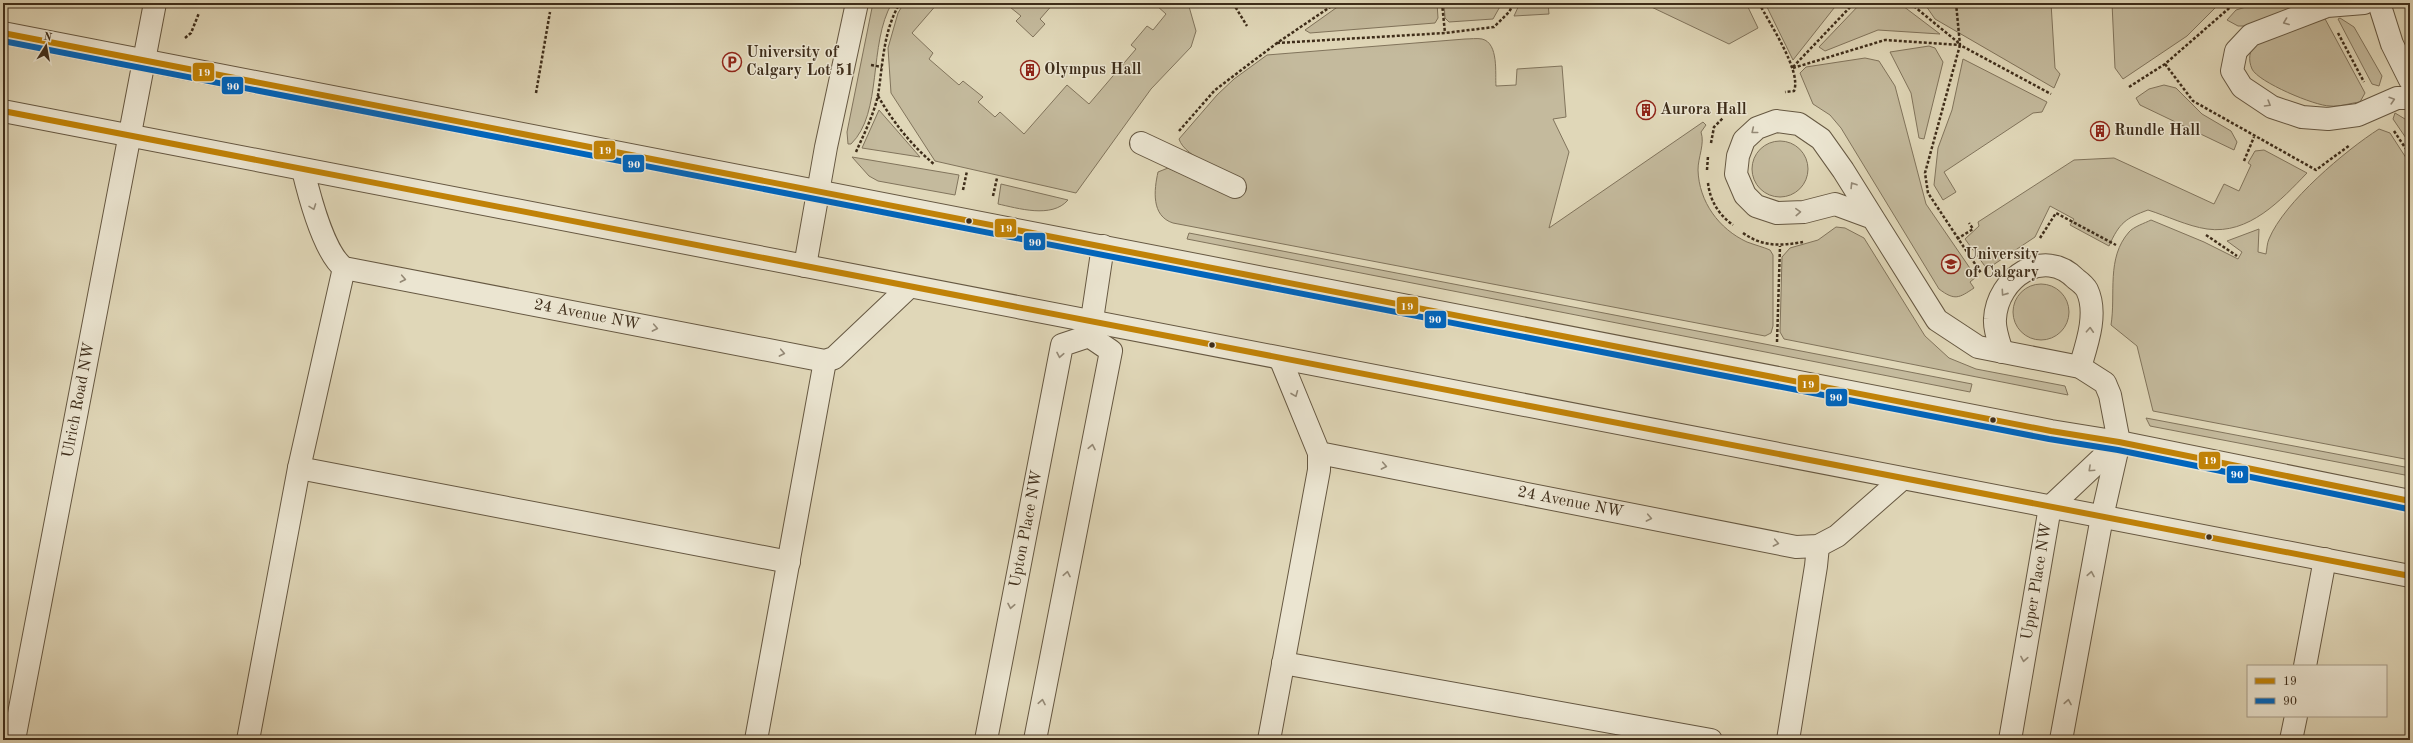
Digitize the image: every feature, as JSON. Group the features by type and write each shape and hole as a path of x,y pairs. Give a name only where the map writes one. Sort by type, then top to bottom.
{"street":[{"name":"Ulrich Road NW","path":"14,740 155,3"},
{"path":"806,266 819,192 857,3"},
{"path":"2364,3 2327,6 2251,35 2236,51 2232,71 2242,87 2272,107 2302,117 2328,119 2358,115 2397,98 2410,98"},
{"path":"2379,3 2392,44 2410,80"},
{"path":"3,33 1103,246 2050,432 2119,442 2410,501"},
{"path":"3,110 303,170 909,286 1090,328 1280,358 2410,576"},
{"path":"1873,218 1835,204 1804,212 1777,213 1756,206 1745,195 1736,174 1738,156 1744,140 1756,128 1776,121 1799,124 1821,138 1873,218 1936,320 1978,347 2080,368 2105,383 2110,395 2119,442 2102,517 2061,740"},
{"path":"1141,143 1235,187"},
{"path":"248,740 299,468 344,268 336,262 315,213 303,170"},
{"path":"1090,328 1103,246"},
{"path":"2002,352 1994,320 2000,298 2021,272 2037,264 2051,266 2068,271 2087,289 2091,308 2089,336 2080,368"},
{"name":"24 Avenue NW","path":"344,268 825,361"},
{"path":"756,740 825,361 834,358 909,286"},
{"path":"1035,740 1110,351 1090,328"},
{"name":"Upton Place NW","path":"986,740 1062,345 1090,328"},
{"path":"1269,740 1319,470 1319,453 1280,358"},
{"name":"Upper Place NW","path":"2010,740 2050,507 2119,442"},
{"name":"24 Avenue NW","path":"1319,453 1796,547 1818,546 1837,536 1902,479"},
{"path":"299,468 789,562"},
{"path":"1788,740 1818,546"},
{"path":"2305,665 2325,559"},
{"path":"1283,662 1711,740"},
{"path":"2291,740 2296,717"}],"path":[{"path":"856,152 878,96 886,38 894,13 900,3"},
{"path":"1233,3 1247,26"},
{"path":"1178,133 1215,90 1277,43 1336,3"},
{"path":"1442,3 1445,33"},
{"path":"1277,43 1445,33 1494,27 1509,12 1514,3"},
{"path":"1854,3 1793,68 1885,40 1960,45"},
{"path":"1910,3 1960,45 2051,94"},
{"path":"1956,3 1960,45 1925,172 1928,193 1957,239 1984,277"},
{"path":"2130,88 2149,72 2164,64 2234,4 2242,3"},
{"path":"536,93 550,12"},
{"path":"185,38 191,33 199,13"},
{"path":"2337,31 2365,83"},
{"path":"878,96 889,116 916,149 935,164"},
{"path":"2244,161 2254,137"},
{"path":"967,171 962,192 970,194"},
{"path":"985,197 993,199 997,178"},
{"path":"2073,222 2116,245"},
{"path":"1957,239 1973,228 1969,223"},
{"path":"2206,235 2237,256"},
{"path":"1777,342 1780,246"}],"shaded area":[{"path":"873,3 892,3 880,38 868,115 861,131 851,144 848,144 847,132"},
{"path":"904,3 938,3 912,33 933,53 929,59 959,85 963,81 983,97 978,102 995,117 1000,112 1024,134 1067,85 1089,104 1136,49 1131,45 1147,26 1153,30 1166,14 1156,5 1158,3 1188,3 1196,31 1191,47 1151,89 1076,193 935,161 891,93 888,48 898,13"},
{"path":"1005,3 1054,3 1040,19 1045,24 1033,37 1016,21 1021,16"},
{"path":"1343,3 1437,3 1438,18 1435,23 1310,33 1305,30"},
{"path":"1444,3 1502,3 1493,19 1449,22 1445,18"},
{"path":"1520,3 1548,3 1549,14 1514,16"},
{"path":"1643,3 1746,3 1758,28 1729,44"},
{"path":"1765,3 1838,3 1793,60"},
{"path":"1861,3 1899,3 1940,34 1878,30 1825,51 1819,47"},
{"path":"1924,3 2051,3 2055,68 2060,74 2054,88 1935,19"},
{"path":"2112,3 2220,3 2187,36 2123,79 2115,68"},
{"path":"2259,3 2311,3 2246,26 2238,26 2227,20 2236,10"},
{"path":"2324,17 2365,93 2360,102 2334,106 2312,102 2275,86 2256,74 2252,69 2250,55 2256,43"},
{"path":"2340,18 2354,27 2382,76 2379,86 2372,84 2338,19"},
{"path":"1465,39 1482,39 1491,46 1494,52 1496,67 1496,86 1516,85 1517,69 1562,66 1566,117 1553,119 1569,152 1549,228 1703,122 1706,125 1701,132 1702,146 1698,165 1699,182 1702,193 1712,213 1728,230 1747,242 1770,250 1773,255 1773,326 1771,333 1765,336 1173,223 1166,220 1161,215 1156,202 1155,194 1158,172 1168,168 1237,198 1244,179 1197,158 1183,146 1179,139 1217,95 1234,79 1267,55"},
{"path":"1929,46 1935,48 1943,62 1924,139 1919,138 1911,93 1890,52"},
{"path":"1865,58 1879,61 1895,86 1926,204 1976,277 1970,282 1974,288 1961,296 1953,297 1939,289 1841,128 1830,115 1813,104 1800,73 1806,67"},
{"path":"1963,59 2047,102 2042,112 2033,113 1944,172 1956,192 1943,200 1934,185 1938,148 1952,110"},
{"path":"2164,85 2176,88 2202,114 2231,131 2237,142 2234,150 2140,105 2136,98 2149,89"},
{"path":"879,110 920,157 862,148"},
{"path":"2395,113 2410,122 2410,144 2393,119"},
{"path":"2379,129 2390,133 2410,164 2410,460 2153,411 2137,346 2111,325 2113,277 2117,253 2129,232 2151,220 2204,242 2238,259 2242,252 2227,241 2259,229 2258,252 2266,254 2268,241 2277,225 2302,193 2334,163 2365,138"},
{"path":"1780,141 1791,143 1800,149 1806,158 1808,169 1806,180 1800,189 1791,195 1780,197 1769,195 1760,189 1754,180 1752,169 1754,158 1760,149 1769,143"},
{"path":"2264,150 2307,173 2275,204 2250,221 2237,227 2222,229 2200,228 2148,210 2124,222 2116,232 2109,246 2070,225 2074,219 2050,206 2035,237 1987,269 1965,239 1979,226 1978,222 2074,160 2114,158 2214,204 2224,184 2239,191 2251,165 2248,163 2255,151"},
{"path":"852,157 959,175 955,195 878,181 869,176"},
{"path":"1001,184 1068,200 1061,206 1044,211 1024,210 998,204"},
{"path":"1836,227 1845,228 1864,238 1925,336 1949,358 1976,369 2065,386 2068,395 1784,339 1780,332 1782,257 1790,248 1818,240"},
{"path":"1189,233 1972,384 1970,392 1187,239"},
{"path":"2041,284 2052,286 2061,292 2067,301 2069,312 2067,323 2061,332 2052,338 2041,340 2030,338 2021,332 2015,323 2013,312 2015,301 2021,292 2030,286"},
{"path":"2146,418 2410,468 2410,476 2150,426"}],"transit line":[{"name":"19","path":"3,33 2051,431 2119,442 2410,501"},
{"name":"90","path":"3,41 2049,439 2118,450 2408,509"},
{"name":"19","path":"3,111 2410,576"}],"place":[{"name":"University of Calgary Lot 51","path":"732,62"},
{"name":"Olympus Hall","path":"1030,70"},
{"name":"Aurora Hall","path":"1646,110"},
{"name":"Rundle Hall","path":"2100,131"},
{"name":"University of Calgary","path":"1951,264"}]}
